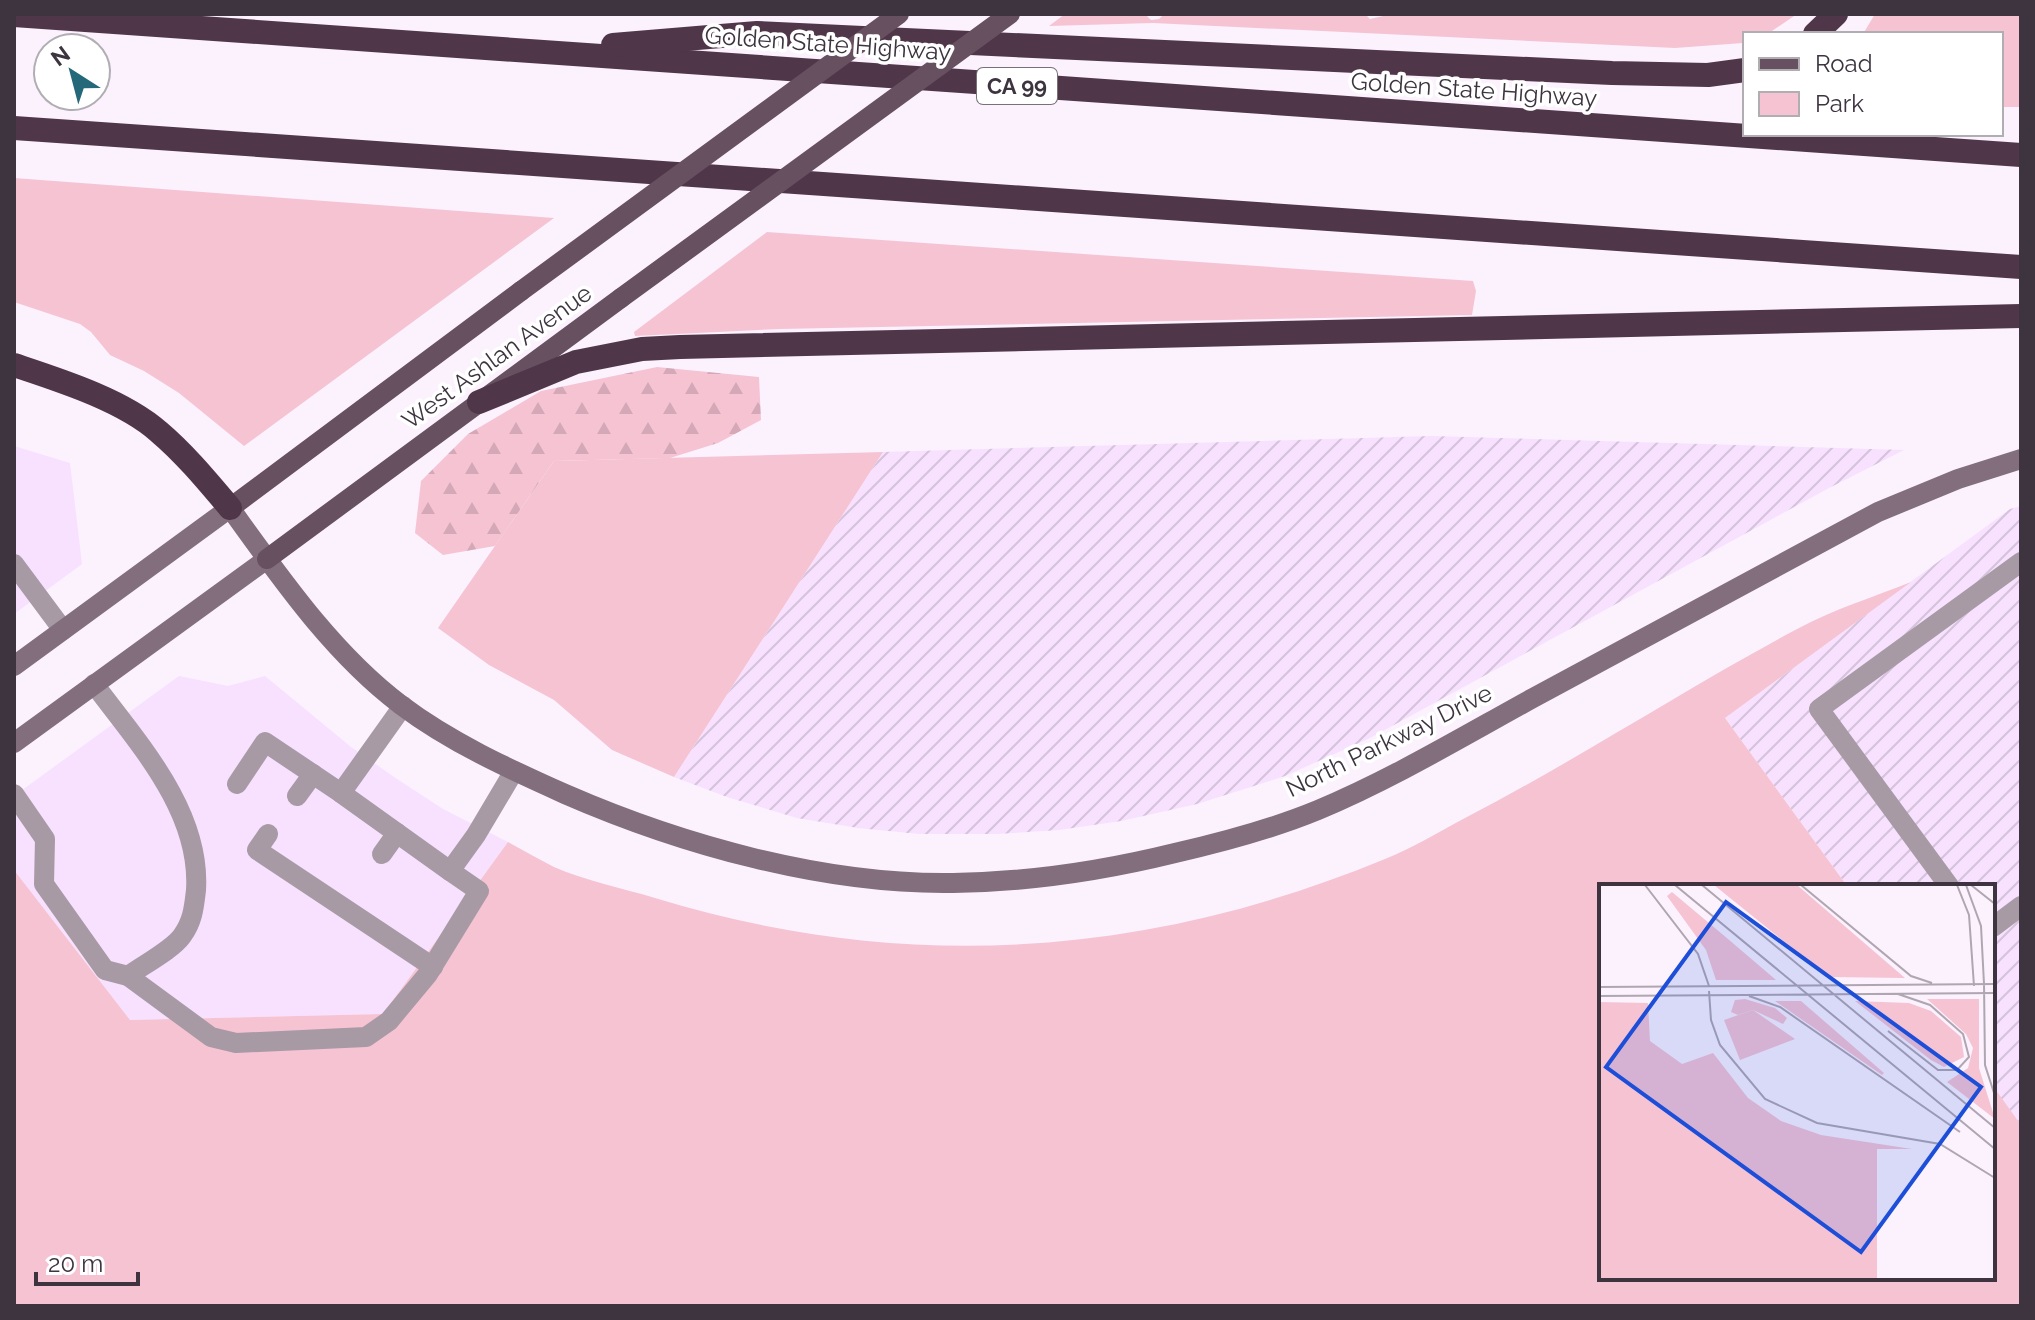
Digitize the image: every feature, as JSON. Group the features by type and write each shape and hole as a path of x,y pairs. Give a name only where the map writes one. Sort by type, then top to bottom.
{"highway":[{"path":"1817,32 1836,14"},
{"name":"Golden State Highway","path":"14,15 1743,136"},
{"path":"538,52 757,33 1664,75 1708,75 1743,70"},
{"path":"14,128 2021,267"},
{"name":"Golden State Highway","path":"1747,136 2021,155"},
{"path":"479,402 576,362 627,351 667,347 2021,316"},
{"path":"14,365 117,406 157,430 230,508"}],"main road":[{"name":"West Ashlan Avenue","path":"230,508 899,14"},
{"name":"West Ashlan Avenue","path":"267,559 1010,14"}],"street":[{"name":"North Parkway Drive","path":"230,508 267,559 369,678 403,706 514,771 601,809 683,839 772,861 860,877 950,883 1043,878 1131,864 1232,840 1317,810 1407,767 1878,512 1958,479 2021,459"},
{"name":"West Ashlan Avenue","path":"14,666 230,508"},
{"name":"West Ashlan Avenue","path":"14,743 267,559"}],"lane":[{"path":"1948,884 1819,709 2021,562"},
{"path":"14,564 63,630"},
{"path":"94,684 161,776 186,825 197,867 194,916 181,938 128,976"},
{"path":"341,793 403,706"},
{"path":"14,794 45,839 44,884 105,970 128,976 211,1037 236,1043 366,1037 389,1021 433,967 479,891 265,742 237,784"},
{"path":"450,871 476,835 514,771"},
{"path":"297,796 313,774"},
{"path":"382,854 397,833"},
{"path":"268,834 257,850 350,901 433,967"},
{"path":"1995,926 2021,906"}],"shaded area":[{"path":"1431,436 1904,450 1370,738 1285,776 1197,804 1121,821 1059,830 919,834 797,818 674,777 883,452"},
{"path":"14,446 70,463 82,564 14,614"},
{"path":"2021,506 2021,1125 1995,1090 1995,884 1846,884 1725,718 2010,509"},
{"path":"179,676 228,686 265,676 351,747 397,779 443,809 508,842 383,1014 130,1020 14,870 14,796"}],"green space":[{"path":"1065,14 1145,14 1151,20 1159,19 1164,14 1365,14 1370,19 1392,14 1797,14 1770,32 1743,32 1743,43 1675,48 1153,23 1049,26"},
{"path":"1875,14 2021,14 2021,107 2003,107 2003,32 1864,32"},
{"path":"14,178 554,218 244,446 179,393 110,355 80,324 14,302"},
{"path":"767,232 1473,281 1476,291 1472,315 780,329 635,336 634,332"},
{"path":"657,367 759,377 761,420 718,443 670,458 554,461 495,546 443,555 415,533 421,481 468,434 541,391"},
{"path":"883,452 674,777 612,750 554,700 489,665 438,628 554,461"},
{"path":"1911,582 1725,718 1846,884 1599,884 1599,1280 1995,1280 1995,1089 2021,1125 2021,1306 14,1306 14,870 130,1020 383,1014 508,842 554,867 591,880 748,922 840,938 932,945 1023,944 1114,935 1205,918 1295,892 1395,855 1549,772 1799,628"}]}
